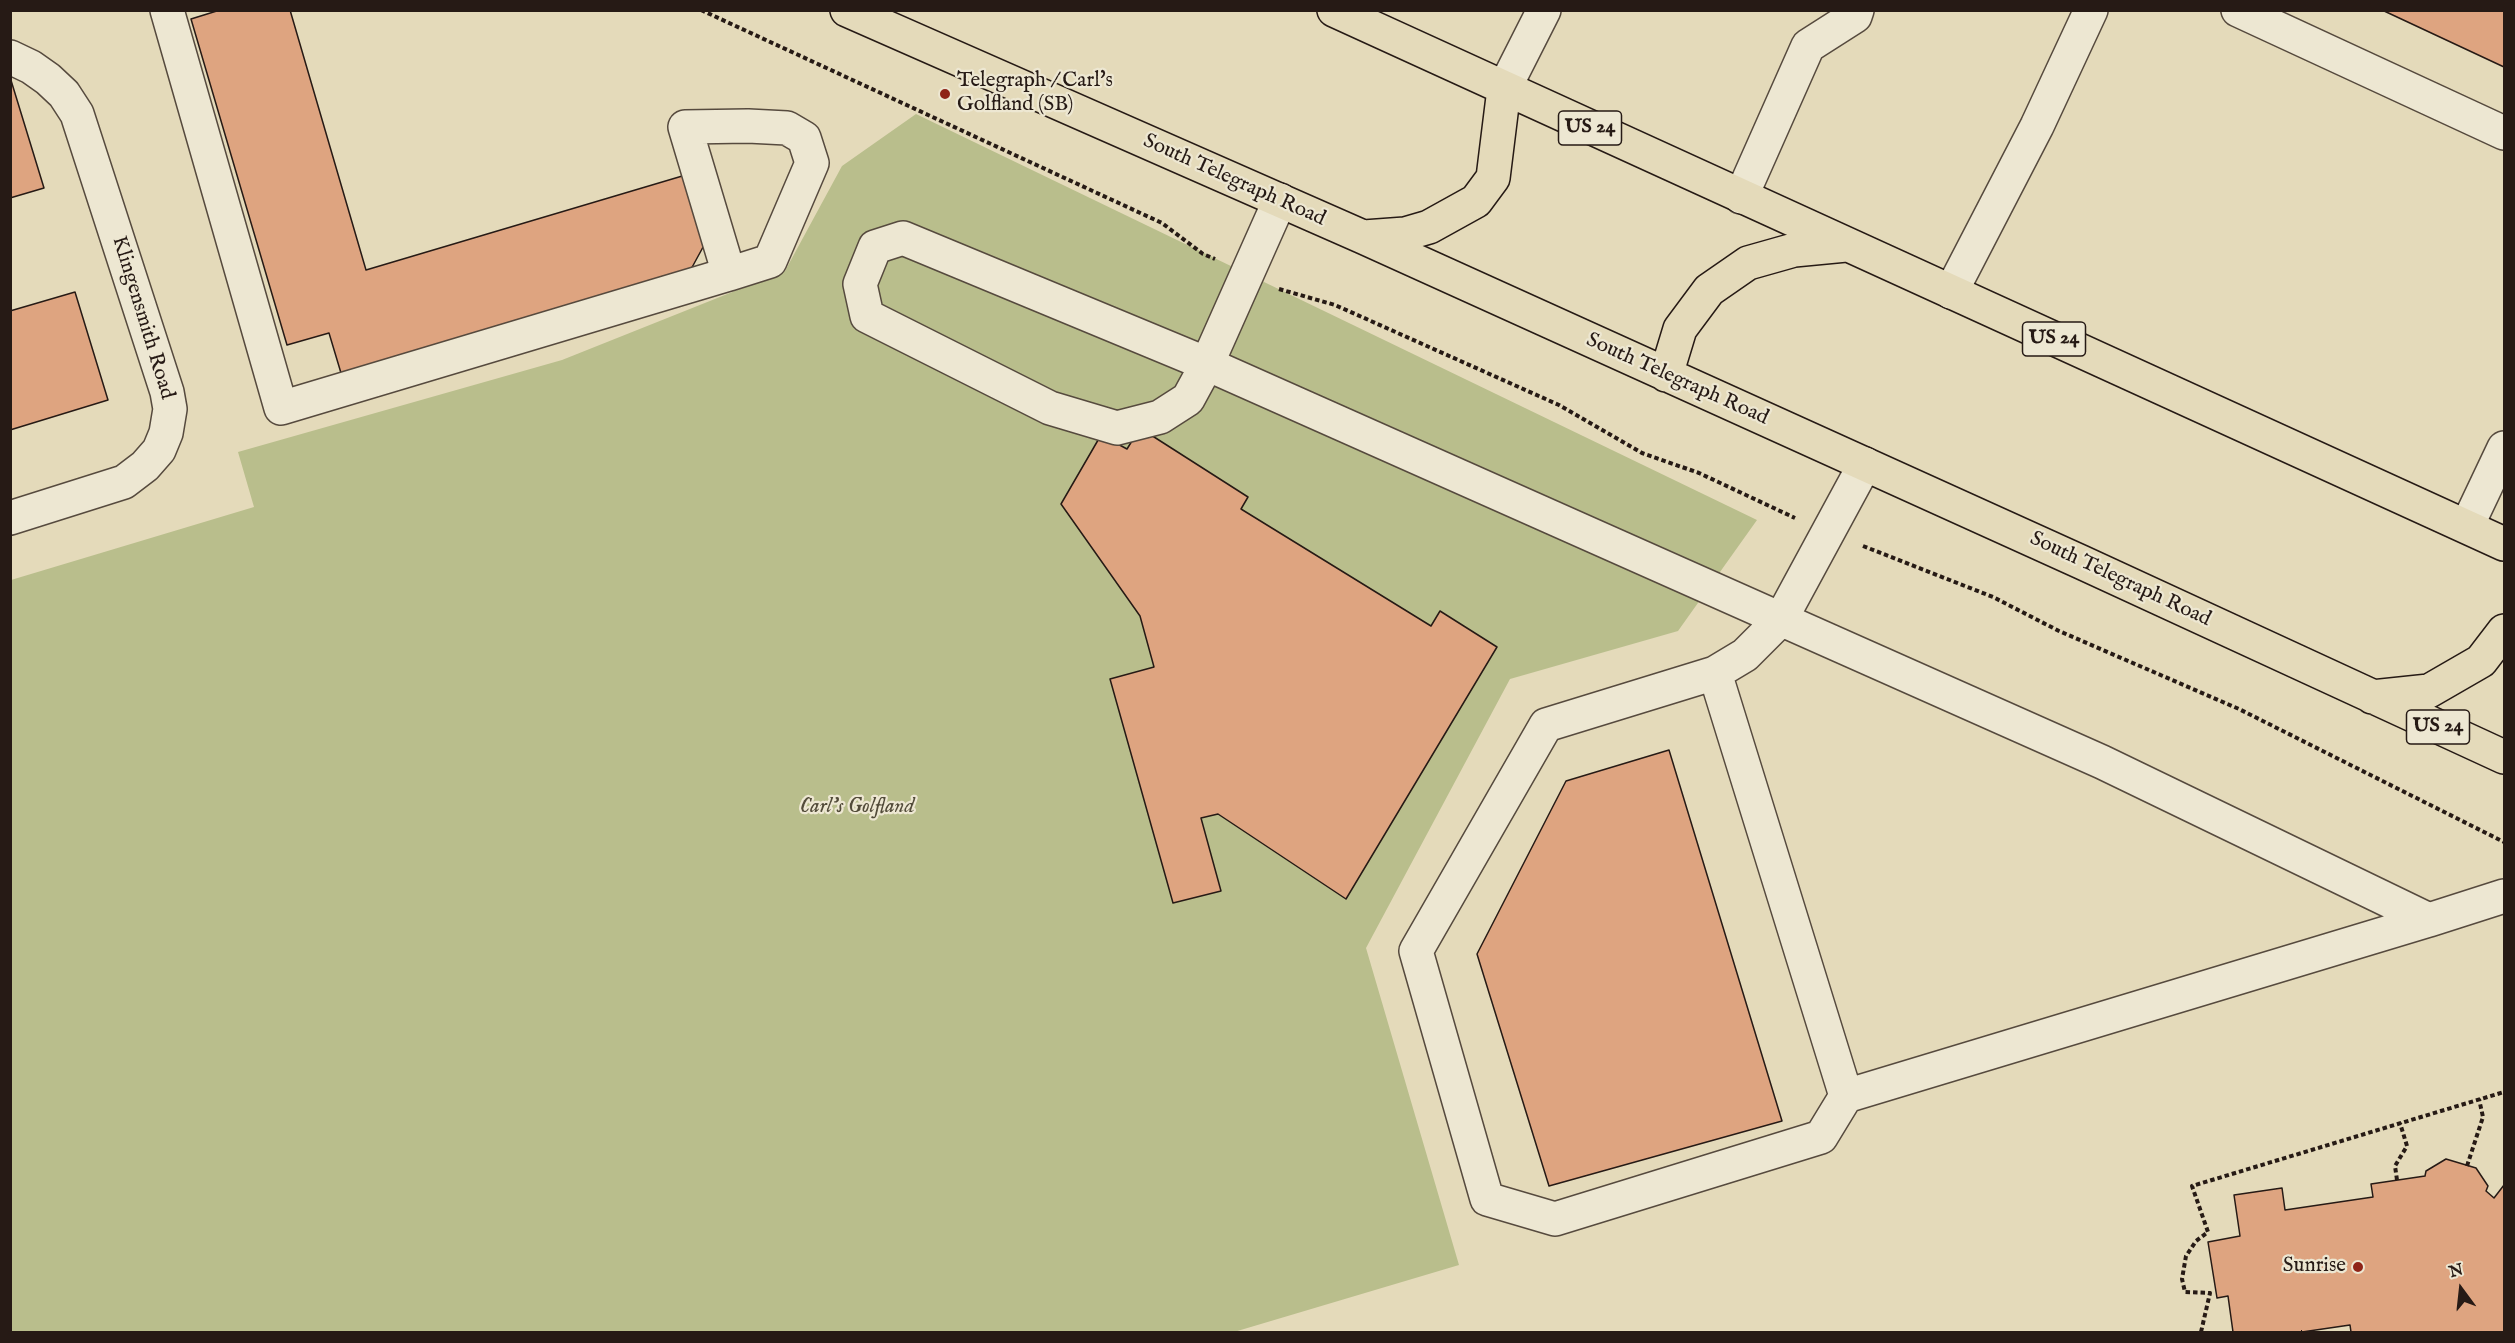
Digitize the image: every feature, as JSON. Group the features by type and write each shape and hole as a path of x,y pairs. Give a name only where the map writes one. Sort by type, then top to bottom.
{"highway":[{"name":"South Telegraph Road","path":"847,10 1363,237 2505,757"},
{"name":"US 24","path":"1334,10 2505,544"},
{"path":"1363,237 1405,234 1428,227 1476,201 1493,178 1504,89"},
{"path":"1666,375 1680,329 1708,290 1748,263 1794,250 1847,245"},
{"path":"2371,697 2429,691 2481,662 2505,631"}],"street":[{"path":"167,10 281,408 729,274 770,261 812,163 804,138 787,128 685,127 729,274"},
{"path":"1504,89 1544,10"},
{"path":"1741,197 1808,46 1855,16 1857,10"},
{"path":"1951,292 2037,126 2091,10"},
{"path":"2238,10 2505,133"},
{"name":"Klingensmith Road","path":"10,57 31,67 48,79 64,94 77,114 167,392 170,409 166,433 159,450 145,466 124,482 10,518"},
{"path":"1280,200 1207,364 1188,399 1160,417 1117,428 1050,408 867,316 860,284 875,247 903,238 1207,364 2102,762 2429,920"},
{"path":"2467,526 2505,448"},
{"path":"1865,464 1781,619 1745,655 1715,673 1546,724 1416,951 1487,1199 1555,1219 1821,1137 1846,1096 2505,896"},
{"path":"1715,673 1846,1096"}],"path":[{"path":"701,10 1162,223 1203,254 1223,263"},
{"path":"1273,286 1335,305 1367,319 1559,405 1642,453 1699,474 1791,516"},
{"path":"1858,544 1993,597 2059,631 2239,709 2505,842"},
{"path":"2201,1332 2210,1293 2185,1292 2182,1279 2186,1256 2196,1241 2208,1233 2192,1186 2505,1092"},
{"path":"2468,1166 2482,1117 2479,1099"},
{"path":"2397,1180 2396,1166 2407,1146 2400,1123"}],"green space":[{"name":"Carl's Golfland","path":"916,114 1757,520 1678,631 1510,679 1366,948 1459,1265 1234,1332 11,1332 11,580 254,507 238,452 562,360 785,271 842,166"}],"building":[{"path":"220,10 290,10 366,270 689,174 708,238 690,271 341,373 329,333 287,345 191,19"},
{"path":"2382,10 2504,10 2504,67"},
{"path":"10,77 44,188 10,198"},
{"path":"75,292 108,400 10,430 10,311"},
{"path":"1140,428 1248,497 1241,509 1431,626 1440,611 1497,647 1346,899 1218,814 1201,818 1221,891 1173,903 1110,679 1154,667 1140,616 1061,504 1101,435 1127,449"},
{"path":"1669,750 1782,1121 1549,1186 1477,954 1566,781"},
{"name":"Sunrise","path":"2446,1159 2476,1168 2488,1186 2486,1191 2494,1198 2504,1185 2504,1332 2351,1332 2350,1325 2302,1332 2233,1332 2228,1296 2217,1298 2208,1242 2240,1236 2234,1195 2282,1188 2285,1210 2373,1197 2371,1184 2425,1176 2426,1171"}],"place":[{"name":"Telegraph / Carl's Golfland (SB)","path":"945,94"},
{"name":"Sunrise","path":"2358,1267"}]}
